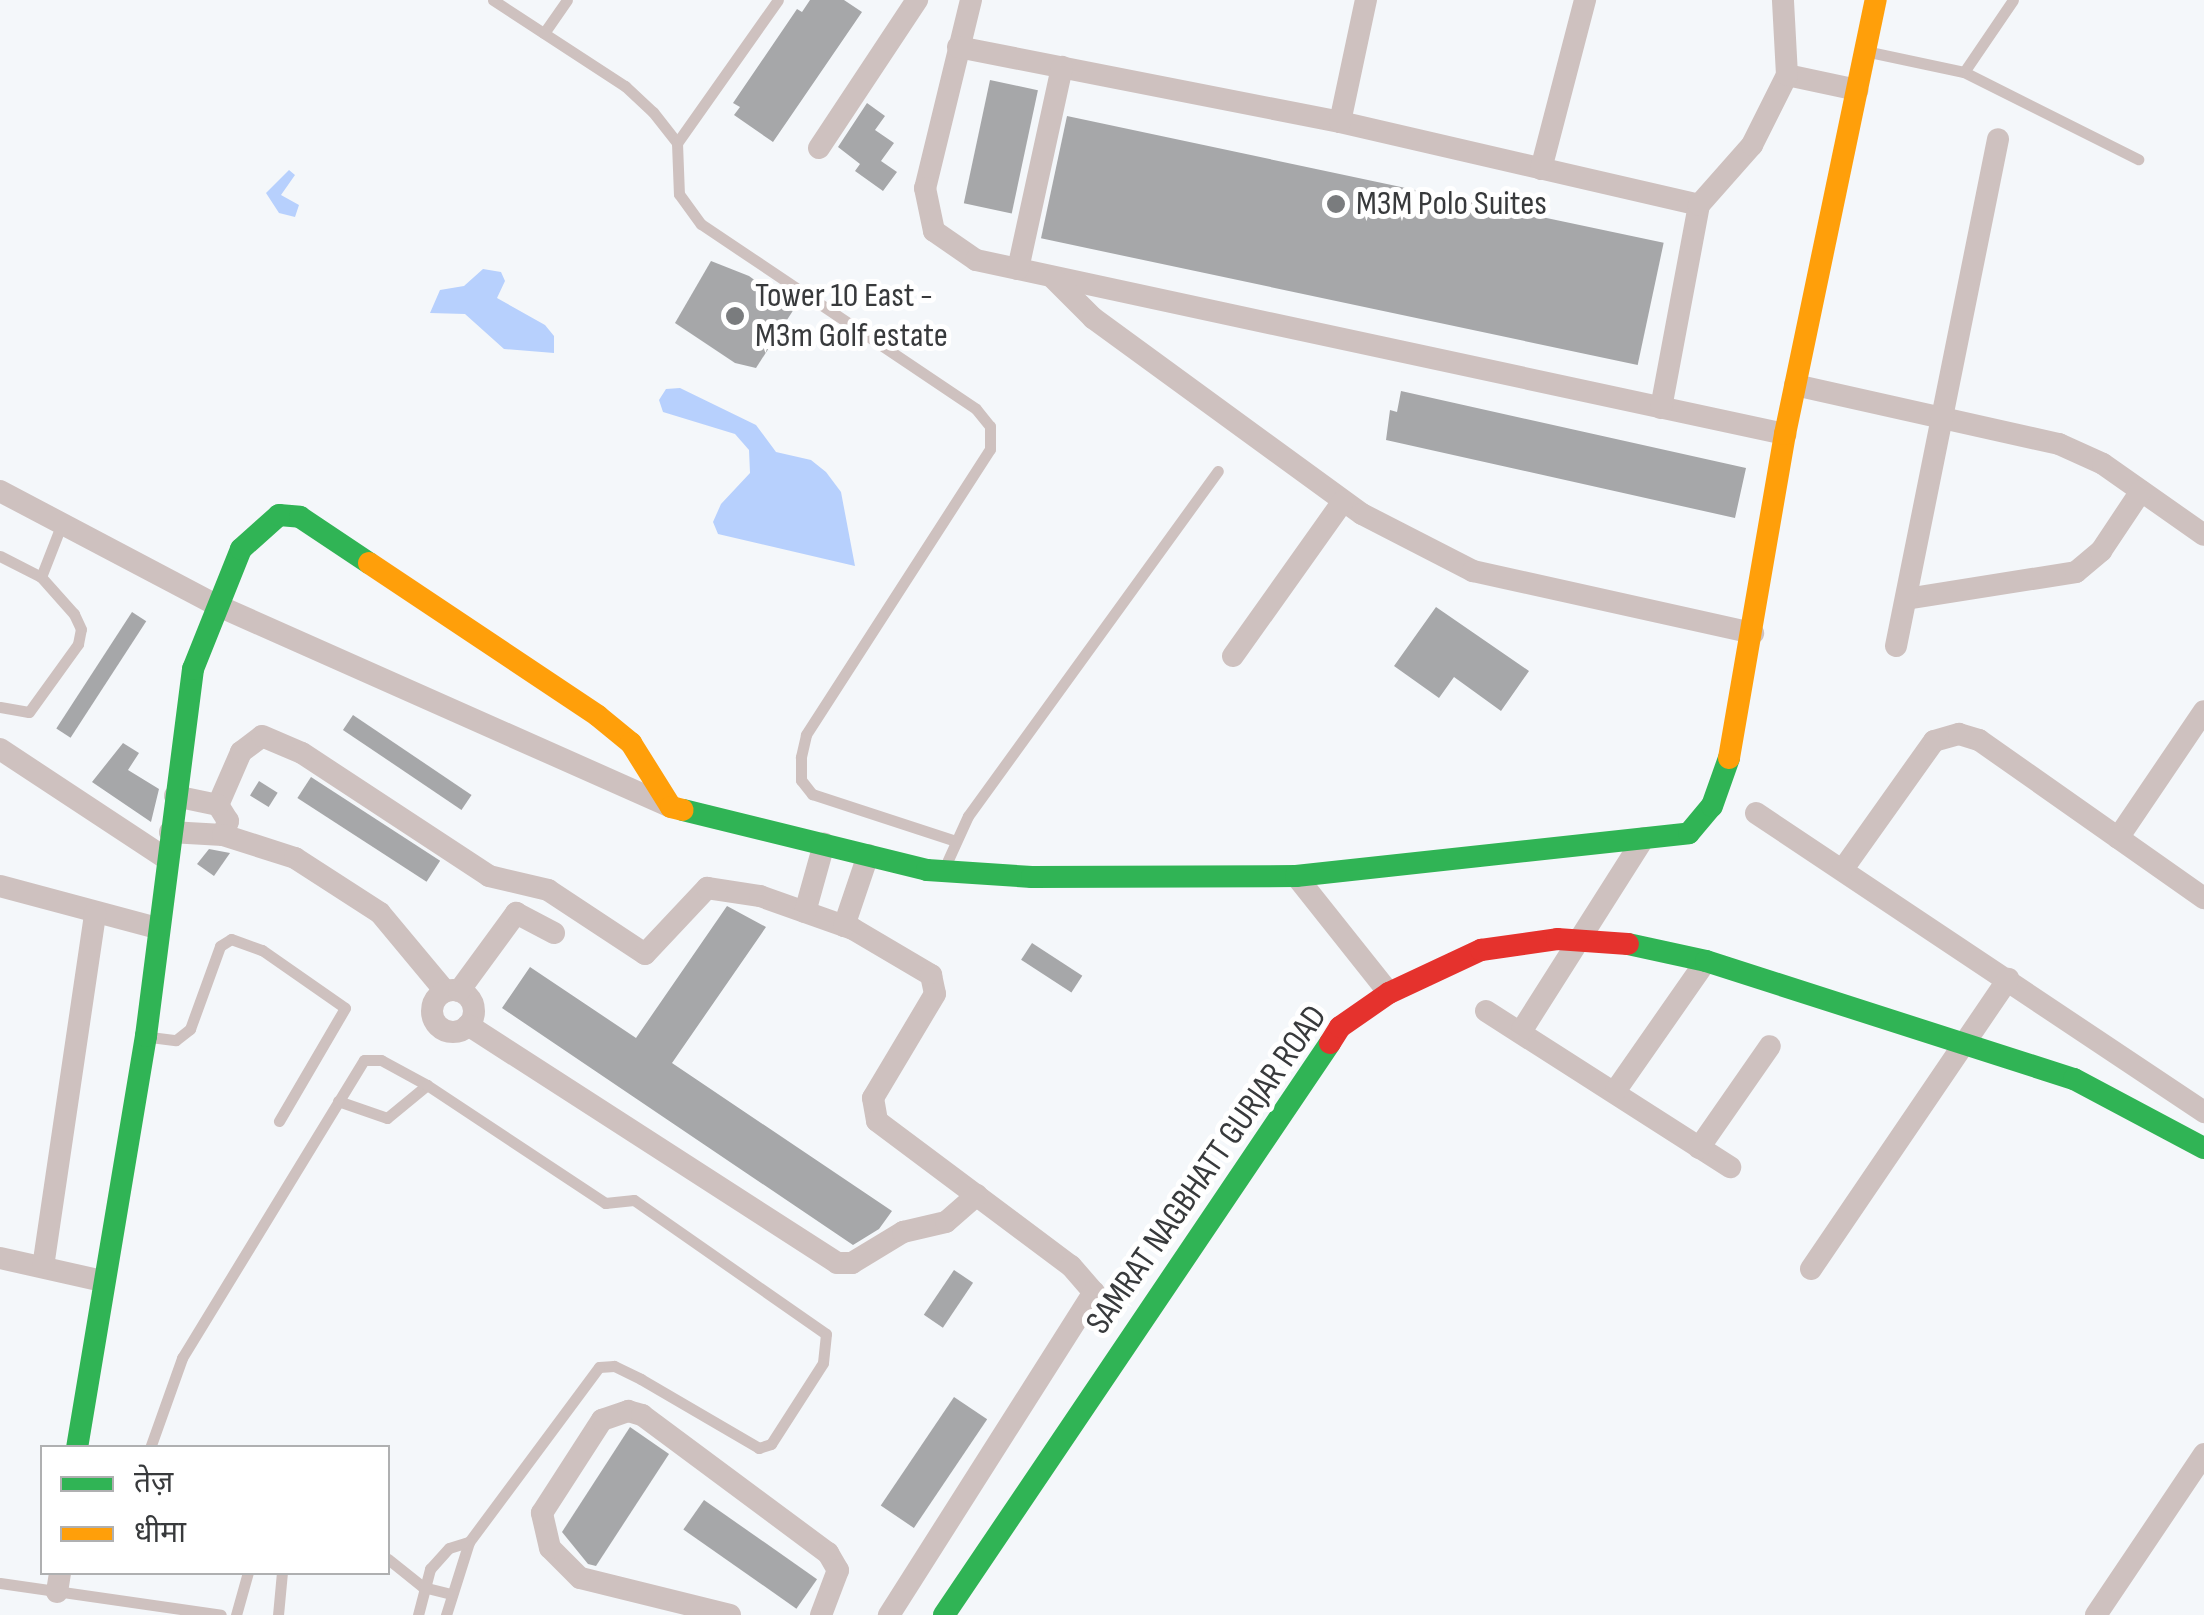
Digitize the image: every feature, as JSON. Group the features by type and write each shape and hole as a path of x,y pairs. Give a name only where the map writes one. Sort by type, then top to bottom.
{"street":[{"path":"819,148 917,0"},
{"path":"971,0 926,208 934,232 950,246 1052,278 1785,434"},
{"path":"1340,122 1366,0"},
{"path":"1540,168 1585,0"},
{"path":"1660,408 1699,205 1752,145 1786,75 1783,0"},
{"path":"0,492 214,604 671,807 943,871 1032,878 1296,876 1689,833 1712,806 1728,762 1785,434 1876,0"},
{"path":"958,47 1340,122 1699,205"},
{"path":"1018,269 1062,67"},
{"path":"1786,75 1857,90"},
{"path":"1896,646 1998,139"},
{"path":"1052,278 1093,318 1344,501 1473,570 1753,634"},
{"path":"1795,385 2059,444 2141,491 2204,535"},
{"path":"1906,600 2076,572 2101,551 2141,491"},
{"path":"1233,656 1344,501"},
{"path":"78,1445 102,1281 146,1036 193,669 214,604 240,548 279,514 300,516 598,716 630,743 671,807"},
{"path":"2118,838 2204,711"},
{"path":"218,805 241,752 262,736 302,752 489,876 548,890 644,954 707,888 760,896 844,926 889,946 936,984 873,1098 872,1111 1071,1266 1091,1286 1093,1299 890,1615"},
{"path":"1843,869 1942,736 1979,740 2204,898"},
{"path":"0,748 167,860"},
{"path":"175,796 218,805 228,820 223,835"},
{"path":"1756,813 2204,1112"},
{"path":"170,832 223,835 294,858 380,913 452,991 473,1006 468,1025"},
{"path":"1522,1030 1644,838"},
{"path":"805,912 824,844"},
{"path":"844,926 868,855"},
{"path":"1296,876 1388,993"},
{"path":"0,886 158,928"},
{"path":"44,1268 95,913"},
{"path":"468,1025 450,1032 434,1020 432,1006 452,991 516,913 554,933"},
{"name":"SAMRAT NAGBHATT GURJAR ROAD","path":"944,1615 1340,1027 1388,993 1515,941 1581,940 1706,960 1964,1039 2074,1079 2204,1148"},
{"path":"1616,1090 1706,960"},
{"path":"1811,1268 2008,979"},
{"path":"1486,1010 1616,1090 1730,1167"},
{"path":"468,1025 837,1263 852,1262 903,1232 946,1222 977,1196"},
{"path":"1700,1148 1770,1046"},
{"path":"0,1258 102,1281"},
{"path":"730,1615 580,1578 550,1548 542,1513 602,1420 628,1411 642,1415 828,1553 838,1570 820,1615"},
{"path":"2107,1611 2204,1454"}],"lane":[{"path":"494,0 625,86 677,143"},
{"path":"544,33 567,0"},
{"path":"778,0 677,143 679,194 700,224 976,409 990,426 990,450 806,735 801,780 812,794 953,840"},
{"path":"1964,72 2013,0"},
{"path":"1865,51 1964,72 2138,159"},
{"path":"943,871 953,840 1218,471"},
{"path":"41,577 62,524"},
{"path":"0,556 41,577 74,614 81,628 78,644 29,712 0,707"},
{"path":"146,1036 176,1040 190,1029 220,946 231,939 262,950 344,1008 279,1121"},
{"path":"151,1445 182,1358 364,1060 381,1060 427,1085 605,1203 634,1200 826,1334 830,1346 771,1444 759,1448 735,1440 641,1379 614,1366 599,1366 470,1542 446,1615"},
{"path":"338,1101 387,1118 427,1085"},
{"path":"418,1615 423,1587 440,1554 470,1542"},
{"path":"390,1561 423,1587 452,1594"},
{"path":"236,1615 247,1575"},
{"path":"278,1615 282,1575"},
{"path":"0,1583 58,1582 221,1615"}],"water":[{"path":"289,170 295,175 281,195 299,205 295,217 279,213 266,193"},
{"path":"483,269 501,272 505,281 497,298 545,325 554,336 554,353 504,349 465,314 430,313 440,290 464,286"},
{"path":"680,388 756,425 776,452 811,460 826,472 841,492 855,566 718,534 713,522 721,504 750,473 749,450 735,434 663,412 659,400 666,389"}],"building":[{"path":"810,0 844,0 862,12 773,142 734,115 740,107 733,103 797,9 802,12"},
{"path":"990,80 1038,90 1012,213 964,203"},
{"path":"867,103 885,116 875,130 894,143 881,161 897,172 883,191 855,171 860,164 838,147"},
{"path":"1067,116 1664,243 1638,365 1041,238"},
{"name":"Tower 10 East - M3m Golf estate","path":"711,261 749,276 794,309 756,368 735,363 675,323"},
{"path":"1401,391 1746,468 1735,518 1386,440 1390,410 1397,412"},
{"path":"1436,607 1529,671 1501,711 1454,677 1439,698 1394,666"},
{"path":"132,612 146,621 71,738 56,729"},
{"path":"353,715 472,795 461,810 343,730"},
{"path":"123,743 139,753 128,770 159,789 151,822 92,782"},
{"path":"311,777 440,861 427,882 297,798"},
{"path":"259,781 278,793 269,807 250,795"},
{"path":"209,849 230,853 214,876 197,864"},
{"path":"727,906 766,927 672,1063 892,1211 879,1229 853,1245 502,1008 530,967 636,1038"},
{"path":"1032,943 1082,976 1071,992 1021,960"},
{"path":"954,1270 973,1283 943,1328 924,1315"},
{"path":"954,1397 987,1419 914,1528 881,1506"},
{"path":"630,1427 669,1454 596,1566 588,1564 562,1532"},
{"path":"704,1500 817,1579 796,1609 683,1529"}],"traffic: fast":[{"path":"78,1445 146,1036 193,669 241,549 279,515 300,517 369,563"},
{"path":"683,810 927,870 1032,877 1296,876 1689,833 1712,806 1729,758"},
{"path":"1628,944 1706,961 2074,1079 2204,1148"},
{"path":"944,1615 1330,1043"}],"traffic: slow":[{"path":"1729,758 1785,434 1876,0"},
{"path":"369,563 598,716 631,743 671,807 683,810"}],"traffic: jam":[{"path":"1330,1043 1340,1027 1389,993 1481,950 1557,939 1628,944"}],"place":[{"name":"M3M Polo Suites","path":"1336,204"},
{"name":"Tower 10 East - M3m Golf estate","path":"735,316"}]}
